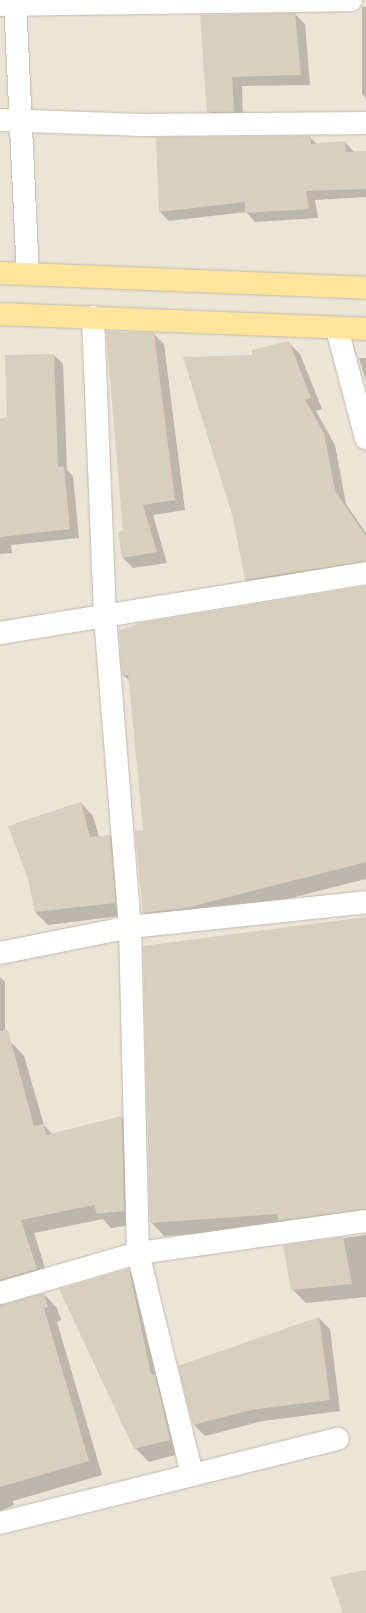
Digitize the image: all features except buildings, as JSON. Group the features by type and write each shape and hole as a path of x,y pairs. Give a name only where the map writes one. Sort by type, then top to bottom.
{"main road":[{"path":"0,273 366,288"},
{"path":"0,314 366,329"}],"street":[{"path":"28,273 23,120 10,4 351,0"},
{"path":"0,120 142,125 366,124"},
{"path":"93,317 105,617 130,927 138,1253 192,1475"},
{"path":"337,329 366,438"},
{"path":"0,633 366,573"},
{"path":"0,953 130,927 366,902"},
{"path":"0,1293 138,1253 366,1221"},
{"path":"0,1523 338,1439"}],"shaded area":[{"path":"0,0 366,0 366,1613 0,1613"}]}
